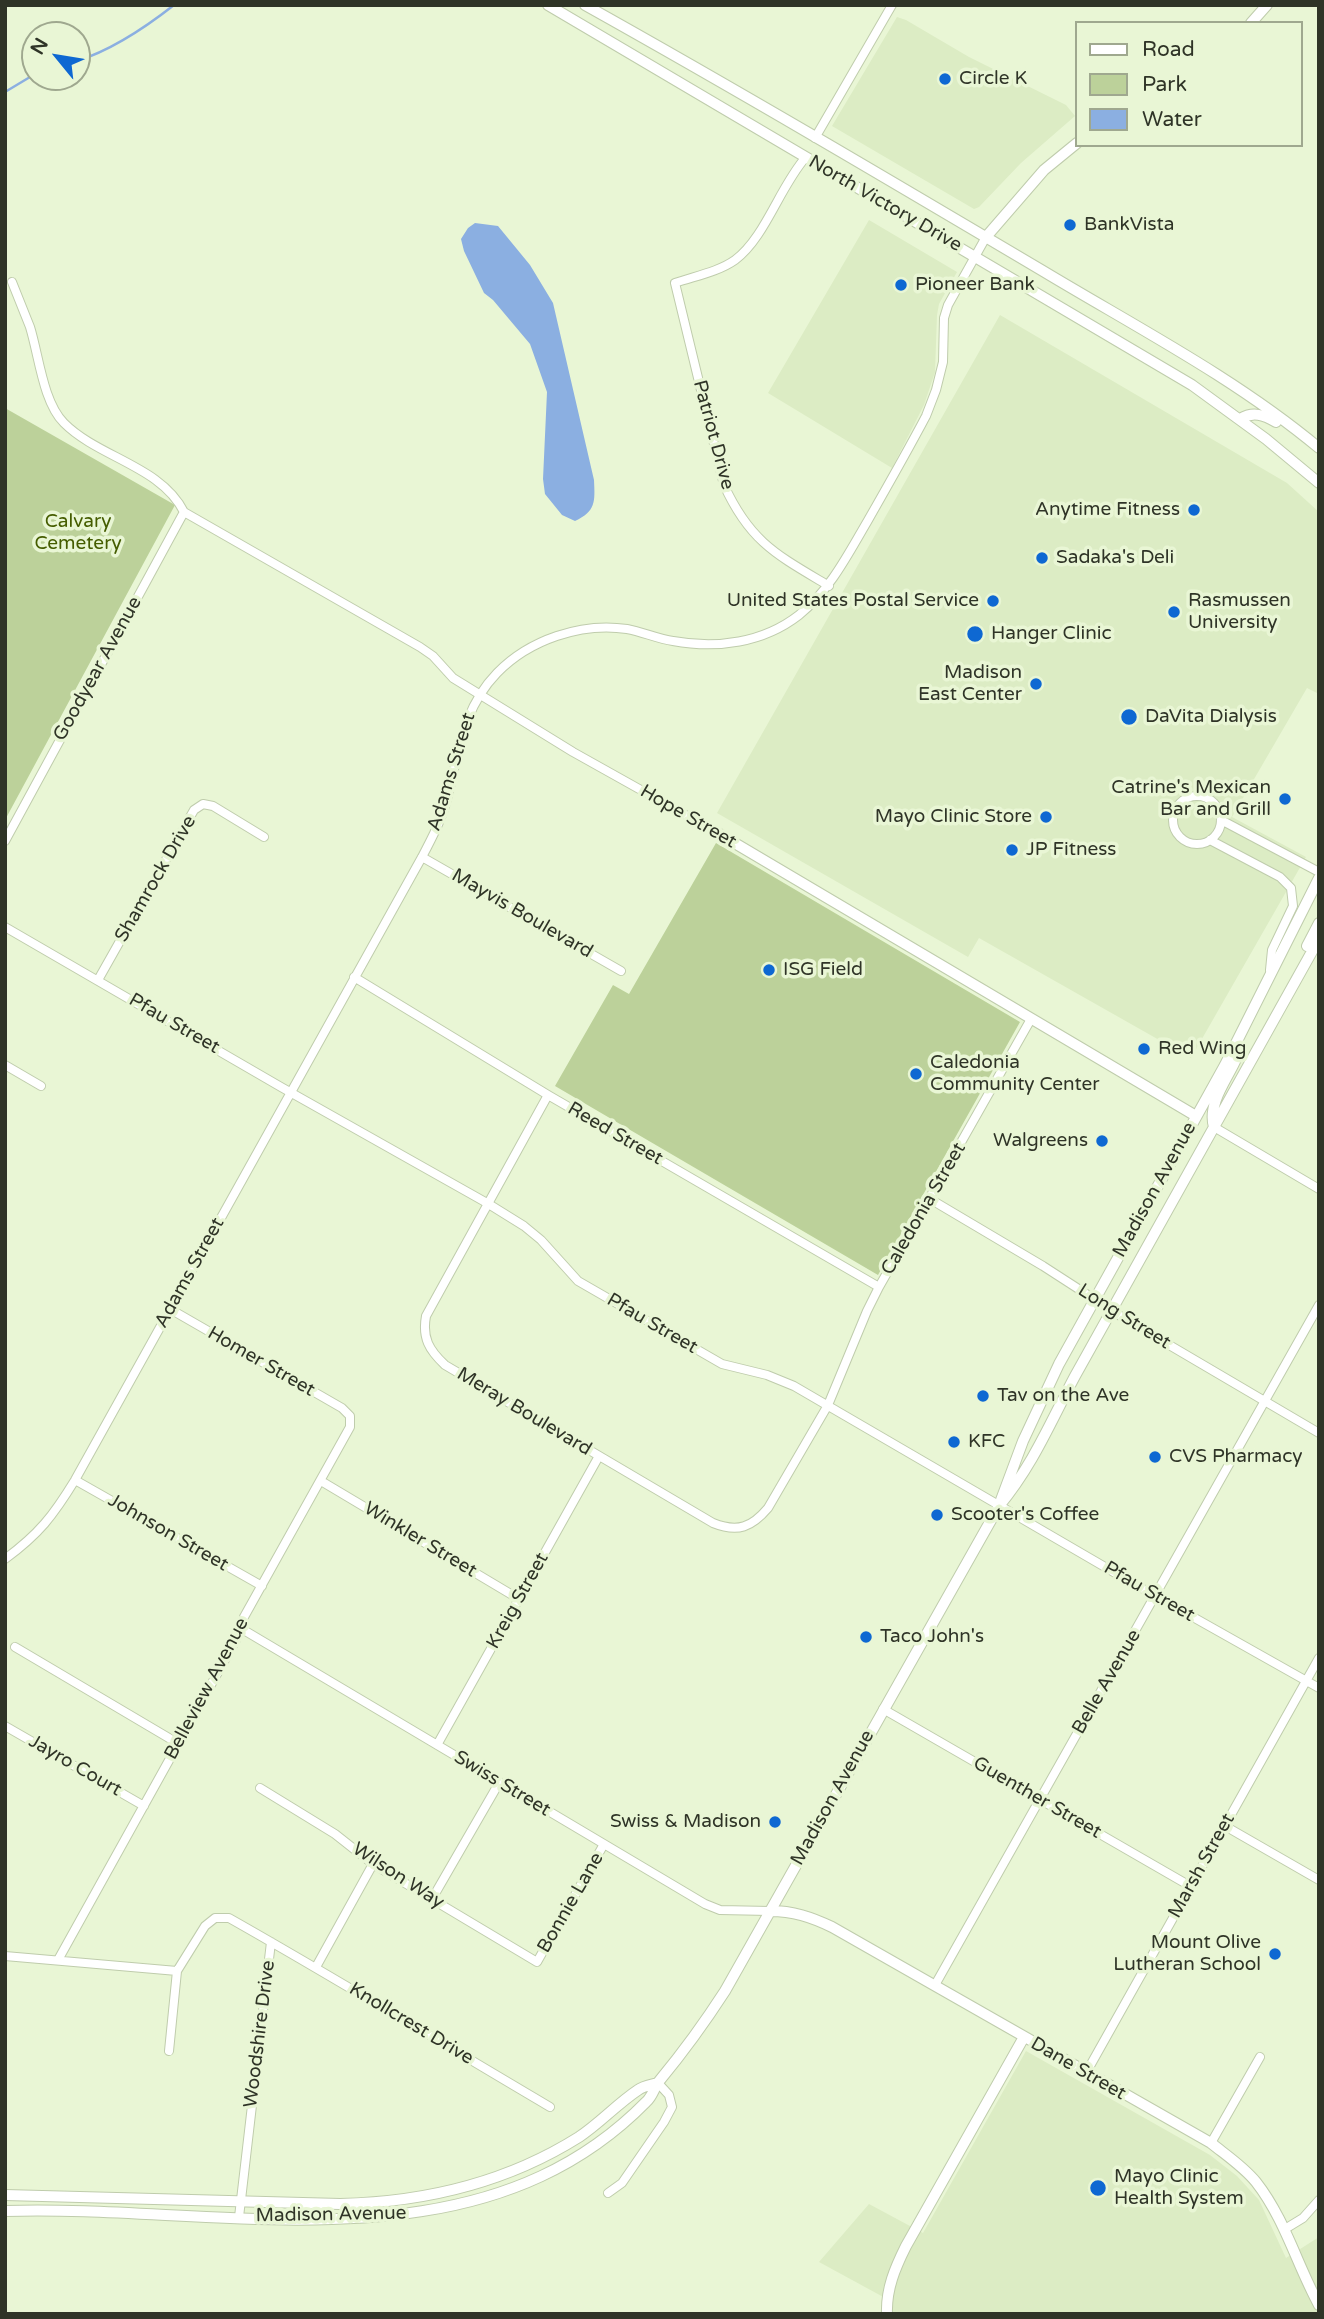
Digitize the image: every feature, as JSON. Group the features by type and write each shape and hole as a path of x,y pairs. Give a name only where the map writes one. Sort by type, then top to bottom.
{"main road":[{"name":"North Victory Drive","path":"548,5 1192,385 1240,419 1319,483"},
{"name":"North Victory Drive","path":"585,5 986,237 1220,377 1261,404 1319,450"},
{"path":"1253,21 1267,5"},
{"name":"Adams Street","path":"986,237 1044,170 1076,144"},
{"path":"1240,419 1247,415 1265,416 1319,450"},
{"name":"Hope Street","path":"716,832 1196,1116"},
{"name":"Madison Avenue","path":"5,2211 65,2210 340,2219 391,2217 439,2210 484,2199 530,2181 590,2148 629,2119 649,2099 658,2082 693,2041 709,2017 999,1506 1044,1394 1249,1017 1319,878"},
{"path":"1260,1043 1319,923"},
{"name":"Madison Avenue","path":"999,1506 1019,1481 1040,1447 1059,1405 1319,939"},
{"path":"1214,1127 1214,1106 1240,1052 1249,1017"},
{"name":"Dane Street","path":"770,1911 791,1911 813,1918 1210,2143 1257,2183 1285,2230 1319,2305"},
{"path":"887,2314 887,2299 895,2267 1024,2037"},
{"name":"Madison Avenue","path":"5,2195 340,2204 390,2202 436,2195 479,2184 523,2167 564,2146 601,2121 639,2089 658,2082"}],"street":[{"path":"815,138 892,5"},
{"name":"Patriot Drive","path":"806,157 796,168 751,244 737,259 721,268 675,283 724,485 736,510 753,534 777,555 828,586"},
{"name":"Adams Street","path":"5,1559 41,1530 75,1480 422,857 447,800 465,721 480,693 497,672 523,652 553,637 578,630 603,627 628,629 672,641 704,645 735,643 762,637 797,617 828,586 926,416 943,362 944,318 948,305 986,237"},
{"path":"12,282 30,328 53,408 62,421 77,434 156,480 177,497 184,512"},
{"name":"Hope Street","path":"184,512 420,647 433,656 453,678 573,752 716,832"},
{"name":"Goodyear Avenue","path":"5,841 184,512"},
{"path":"1210,840 1218,831 1221,820 1218,807 1201,796 1186,798 1176,809 1173,823 1180,836 1191,843 1210,840 1280,877 1291,888 1293,905 1272,950 1270,971"},
{"name":"Shamrock Drive","path":"98,980 194,810 203,804 213,806 264,837"},
{"path":"1221,820 1319,872"},
{"name":"Mayvis Boulevard","path":"422,857 621,971"},
{"name":"Pfau Street","path":"5,927 487,1203 541,1240 578,1281 722,1364 766,1375 794,1386 1319,1688"},
{"name":"Reed Street","path":"354,977 548,1095 879,1287"},
{"name":"Caledonia Street","path":"828,1405 879,1287 1031,1019"},
{"path":"5,1065 41,1086"},
{"name":"Meray Boulevard","path":"548,1095 426,1316 423,1333 435,1355 445,1365 598,1457 726,1529 744,1527 757,1521 768,1508 828,1405"},
{"path":"1214,1127 1319,1189"},
{"name":"Long Street","path":"930,1199 1112,1311 1319,1433"},
{"name":"Belle Avenue","path":"935,1985 1319,1305"},
{"name":"Homer Street","path":"170,1310 342,1408 350,1416"},
{"name":"Belleview Avenue","path":"58,1960 242,1629 244,1617 350,1427 350,1416"},
{"name":"Kreig Street","path":"437,1745 598,1457"},
{"name":"Johnson Street","path":"75,1480 261,1586"},
{"name":"Winkler Street","path":"321,1481 519,1599"},
{"name":"Swiss Street","path":"242,1629 705,1904 720,1910 770,1911"},
{"path":"15,1647 179,1744"},
{"name":"Marsh Street","path":"1086,2073 1319,1658"},
{"name":"Guenther Street","path":"883,1709 1190,1886"},
{"name":"Jayro Court","path":"5,1726 144,1806"},
{"path":"432,1899 499,1783"},
{"name":"Wilson Way","path":"260,1788 335,1834 373,1864 537,1962"},
{"path":"1225,1826 1319,1880"},
{"name":"Bonnie Lane","path":"537,1962 604,1844"},
{"path":"316,1967 373,1864"},
{"name":"Woodshire Drive","path":"177,1971 205,1926 215,1918 229,1918 271,1942 239,2217"},
{"name":"Knollcrest Drive","path":"271,1942 550,2107"},
{"path":"5,1956 177,1971 169,2051"},
{"path":"1210,2143 1260,2057"},
{"path":"608,2193 622,2183 672,2107 669,2095 658,2082"},
{"path":"1285,2230 1303,2218 1319,2200"}],"shaded area":[{"path":"897,17 969,57 1066,105 1075,116 1021,163 979,207 974,209 832,126"},
{"path":"869,220 957,272 939,304 935,372 924,405 892,468 768,393"},
{"path":"1000,315 1287,483 1319,512 1319,694 1307,688 1232,817 1306,857 1191,1058 979,938 968,957 717,813"},
{"name":"Mayo Clinic Health System","path":"1026,2051 1210,2155 1237,2176 1259,2200 1286,2258 1319,2237 1319,2314 887,2314 887,2299 819,2262 869,2204 923,2233"}],"green space":[{"name":"Calvary Cemetery","path":"5,408 175,505 5,820"},
{"name":"ISG Field","path":"716,843 1020,1022 878,1275 555,1086 613,985 629,994"}],"water":[{"path":"475,223 498,226 530,265 553,303 594,480 593,505 575,521 562,515 545,494 543,479 547,392 530,344 484,293 464,251 461,239"}],"waterway":[{"path":"91,56 128,37 174,5"},
{"path":"5,92 21,82"}],"place":[{"name":"Circle K","path":"945,79"},
{"name":"BankVista","path":"1070,225"},
{"name":"Pioneer Bank","path":"901,285"},
{"name":"Anytime Fitness","path":"1194,510"},
{"name":"Sadaka's Deli","path":"1042,558"},
{"name":"United States Postal Service","path":"993,601"},
{"name":"Rasmussen University","path":"1174,612"},
{"name":"Hanger Clinic","path":"975,634"},
{"name":"Madison East Center","path":"1036,684"},
{"name":"DaVita Dialysis","path":"1129,717"},
{"name":"Catrine's Mexican Bar and Grill","path":"1285,799"},
{"name":"Mayo Clinic Store","path":"1046,817"},
{"name":"JP Fitness","path":"1012,850"},
{"name":"ISG Field","path":"769,970"},
{"name":"Red Wing","path":"1144,1049"},
{"name":"Caledonia Community Center","path":"916,1074"},
{"name":"Walgreens","path":"1102,1141"},
{"name":"Tav on the Ave","path":"983,1396"},
{"name":"KFC","path":"954,1442"},
{"name":"CVS Pharmacy","path":"1155,1457"},
{"name":"Scooter's Coffee","path":"937,1515"},
{"name":"Taco John's","path":"866,1637"},
{"name":"Swiss & Madison","path":"775,1822"},
{"name":"Mount Olive Lutheran School","path":"1275,1954"},
{"name":"Mayo Clinic Health System","path":"1098,2188"}]}
